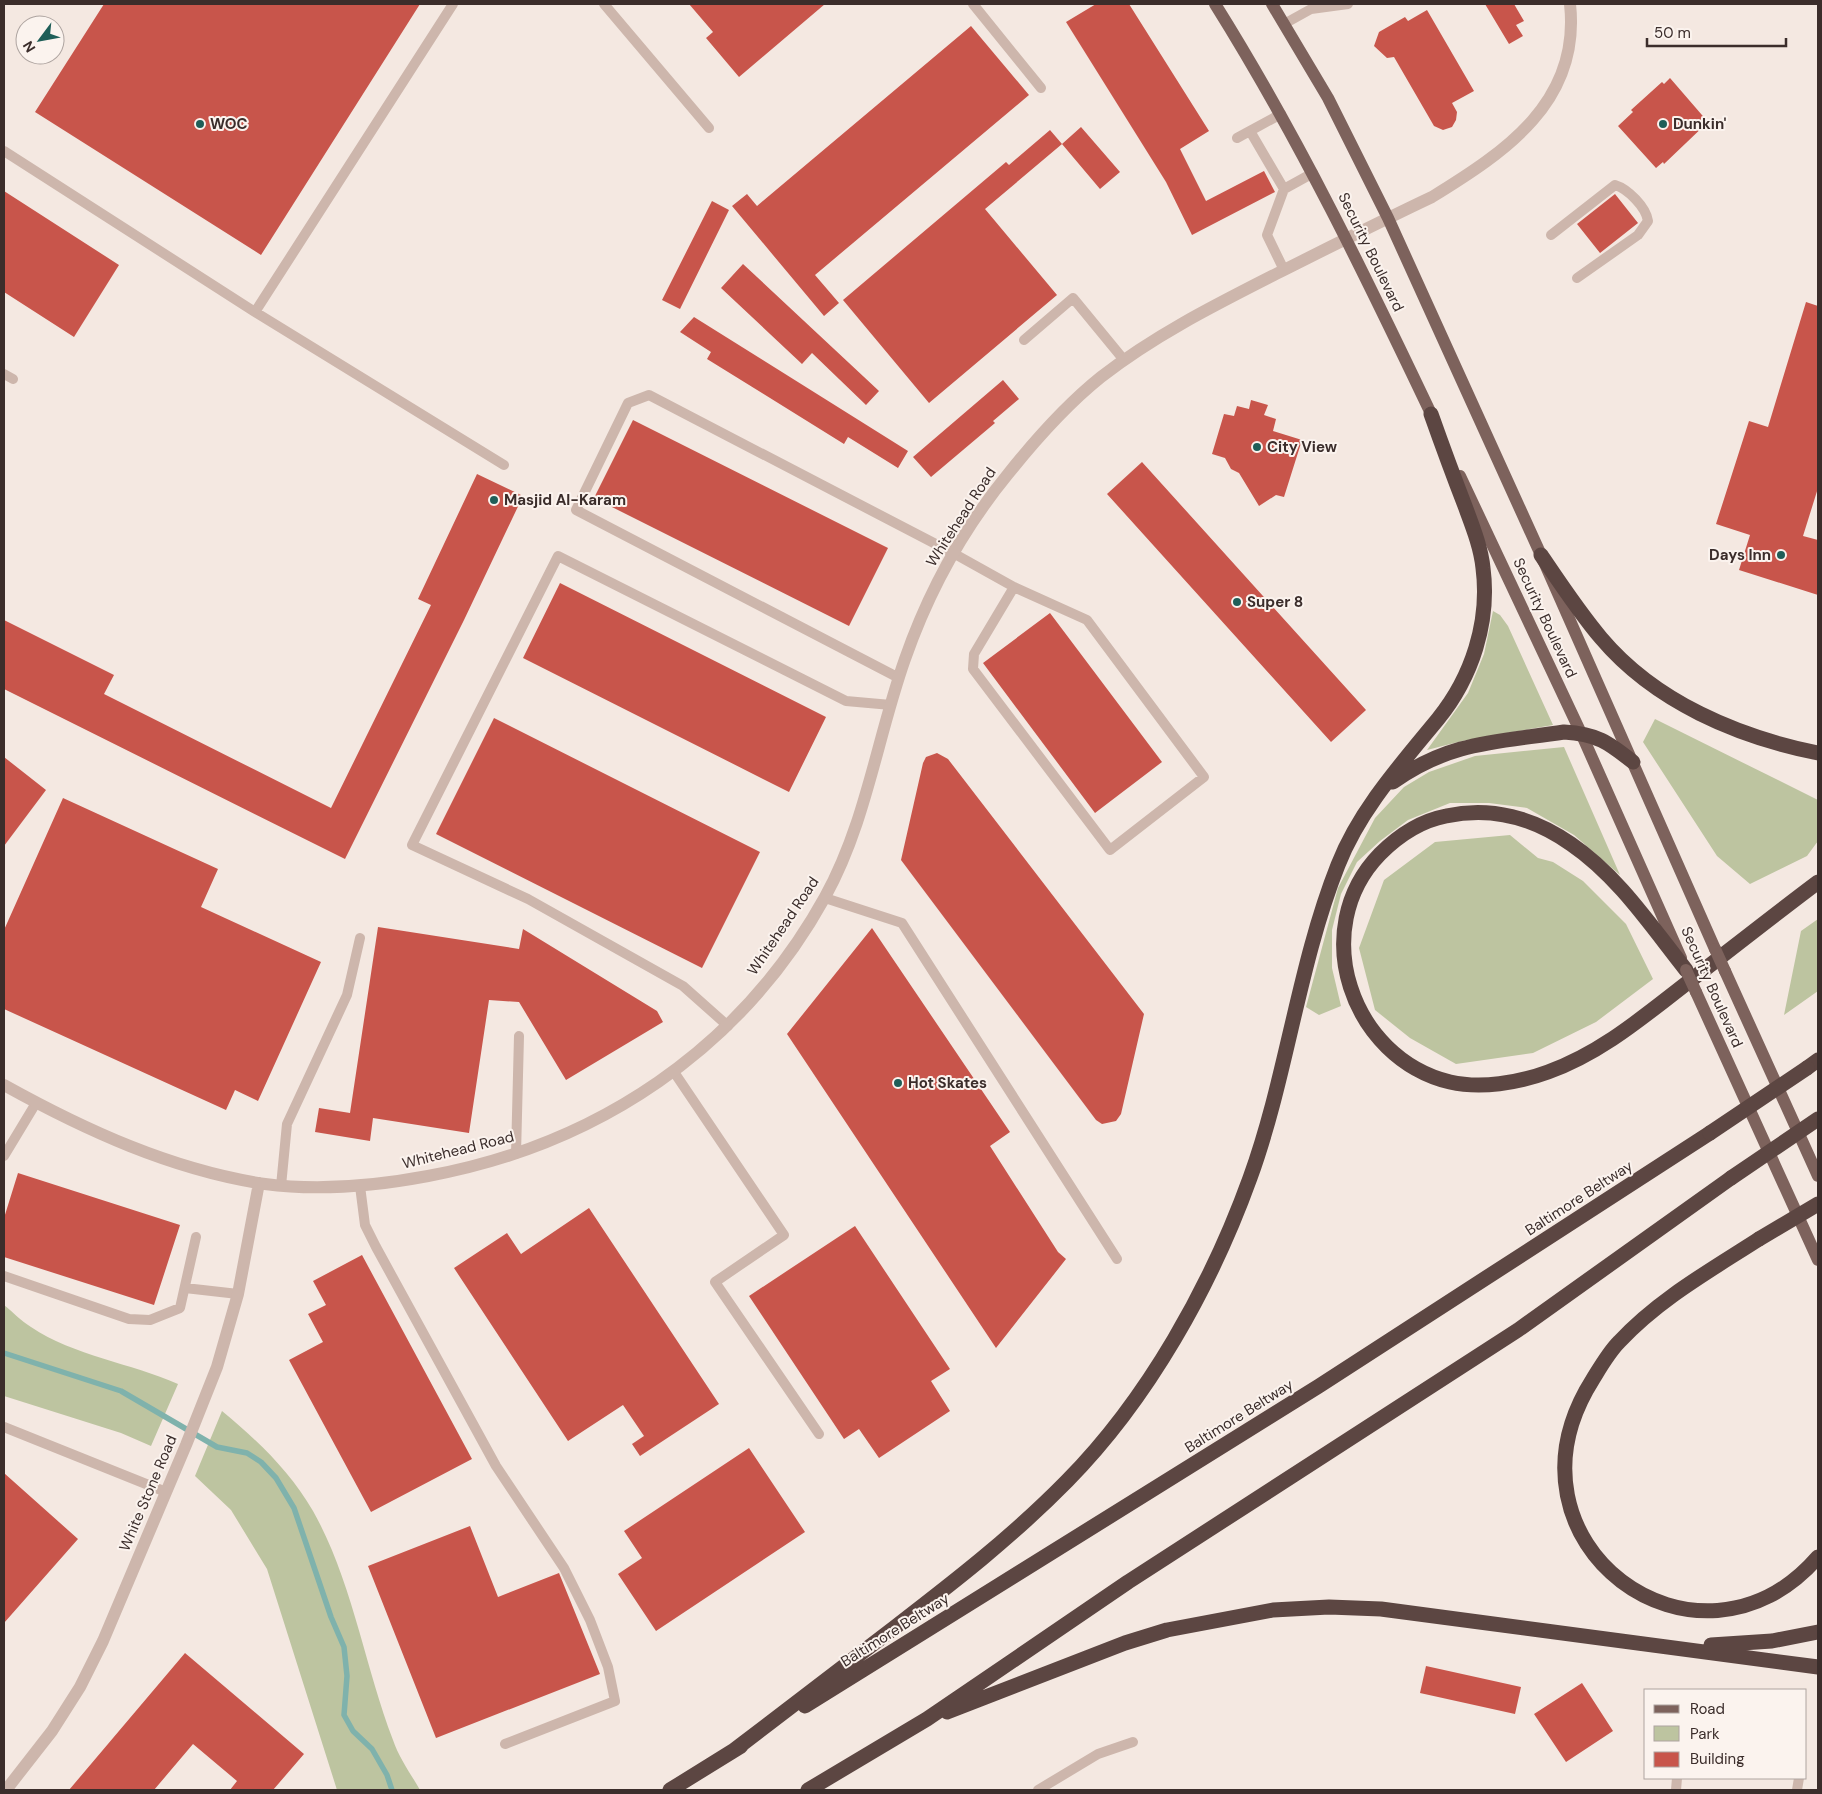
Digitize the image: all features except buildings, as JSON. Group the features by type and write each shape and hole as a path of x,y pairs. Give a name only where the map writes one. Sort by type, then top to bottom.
{"highway":[{"path":"733,1751 986,1558 1069,1479 1110,1431 1152,1374 1185,1318 1222,1247 1251,1175 1271,1106 1325,896 1341,856 1360,821 1459,689 1473,659 1481,627 1485,593 1483,563 1472,525 1431,414"},
{"path":"1541,555 1601,638 1627,665 1661,691 1708,718 1751,735 1818,753"},
{"path":"1384,788 1412,768 1457,749 1564,732 1582,733 1607,741 1632,762"},
{"path":"1686,970 1623,890 1571,843 1538,825 1512,816 1486,812 1464,812 1438,818 1415,827 1392,842 1372,862 1357,886 1346,914 1343,944 1346,972 1355,1000 1365,1020 1380,1041 1398,1057 1423,1072 1451,1082 1480,1085 1520,1080 1546,1072 1600,1048 1636,1023 1818,882"},
{"name":"Baltimore Beltway","path":"670,1790 1311,1392 1813,1064"},
{"path":"808,1790 927,1719 1128,1582 1518,1330 1731,1178 1818,1120"},
{"path":"1818,1204 1674,1294 1645,1317 1613,1350 1585,1392 1572,1420 1565,1449 1564,1471 1567,1498 1574,1520 1588,1546 1602,1564 1620,1581 1641,1594 1685,1609 1726,1608 1766,1597 1799,1576 1818,1557"},
{"path":"927,1719 1018,1686 1126,1643 1212,1620 1273,1610 1329,1607 1381,1609 1818,1667"},
{"path":"1680,1648 1772,1641 1818,1632"}],"main road":[{"name":"Security Boulevard","path":"1215,4 1281,114 1347,238 1582,733 1686,970 1818,1260"},
{"name":"Security Boulevard","path":"1272,4 1328,98 1388,218 1541,555 1724,971 1818,1176"}],"street":[{"name":"Whitehead Road","path":"4,1085 36,1103 152,1155 182,1165 259,1183 281,1186 360,1186 441,1174 516,1154 579,1129 607,1114 674,1072 728,1026 777,969 825,898 846,854 865,801 899,678 920,622 954,554 1004,478 1033,444 1087,389 1124,360 1200,312 1432,197 1474,170 1518,136 1540,112 1558,84 1567,60 1570,4"},
{"name":"White Stone Road","path":"6,1790 52,1731 80,1687 102,1641 186,1445 217,1367 238,1294 259,1183"}],"lane":[{"path":"255,312 453,4"},
{"path":"604,4 709,128"},
{"path":"973,4 1041,88"},
{"path":"1284,24 1311,9 1323,5 1348,4"},
{"path":"1237,138 1281,114"},
{"path":"1250,131 1284,189"},
{"path":"4,151 255,312 504,465"},
{"path":"1284,270 1267,235 1284,189 1313,173"},
{"path":"1551,235 1615,185 1624,188 1647,214 1648,221 1638,235 1576,278"},
{"path":"1024,340 1073,298 1124,360"},
{"path":"899,678 576,510 628,403 648,395 954,554 1014,588 1087,620 1204,777 1110,850 973,669 974,654 1014,588"},
{"path":"728,1026 683,986 528,899 412,845 558,556 846,701 891,705"},
{"path":"825,898 902,922 1117,1259"},
{"path":"281,1186 287,1124 348,995 360,938"},
{"path":"516,1154 519,1036"},
{"path":"674,1072 784,1234 715,1282 818,1434"},
{"path":"4,1156 36,1103"},
{"path":"360,1186 365,1225 376,1248 496,1466 564,1568 590,1620 608,1667 615,1701 505,1744"},
{"path":"4,1276 129,1319 150,1320 180,1308 196,1236"},
{"path":"184,1288 238,1294"},
{"path":"4,1427 166,1492"},
{"path":"1038,1790 1098,1754 1133,1742"}],"green space":[{"path":"1493,611 1500,615 1508,626 1553,725 1462,741 1427,750 1468,693 1484,654"},
{"path":"1655,719 1818,800 1818,841 1807,856 1750,884 1717,856 1643,742"},
{"path":"1564,747 1620,875 1574,835 1527,808 1489,803 1450,803 1408,820 1380,841 1357,862 1341,894 1332,930 1332,968 1341,1006 1319,1015 1306,1007 1338,888 1375,818 1404,787 1429,772 1475,756"},
{"path":"1510,835 1538,858 1553,862 1583,881 1626,924 1653,979 1596,1022 1533,1053 1456,1064 1410,1038 1375,1010 1359,948 1384,880 1435,842"},
{"path":"1818,919 1818,991 1784,1015 1801,931"},
{"path":"4,1305 27,1325 48,1337 84,1352 178,1384 151,1446 121,1433 4,1396"},
{"path":"222,1411 248,1433 283,1469 313,1511 338,1566 383,1712 396,1747 420,1790 337,1790 267,1569 231,1510 195,1476"}],"waterway":[{"path":"4,1353 121,1391 217,1447 247,1453 261,1462 276,1478 294,1508 331,1617 344,1647 347,1676 344,1715 353,1731 372,1749 387,1775 392,1790"}],"place":[{"name":"WOC","path":"200,124"},
{"name":"Dunkin'","path":"1663,124"},
{"name":"City View","path":"1257,447"},
{"name":"Masjid Al-Karam","path":"494,500"},
{"name":"Days Inn","path":"1781,555"},
{"name":"Super 8","path":"1237,602"},
{"name":"Hot Skates","path":"898,1083"}]}
